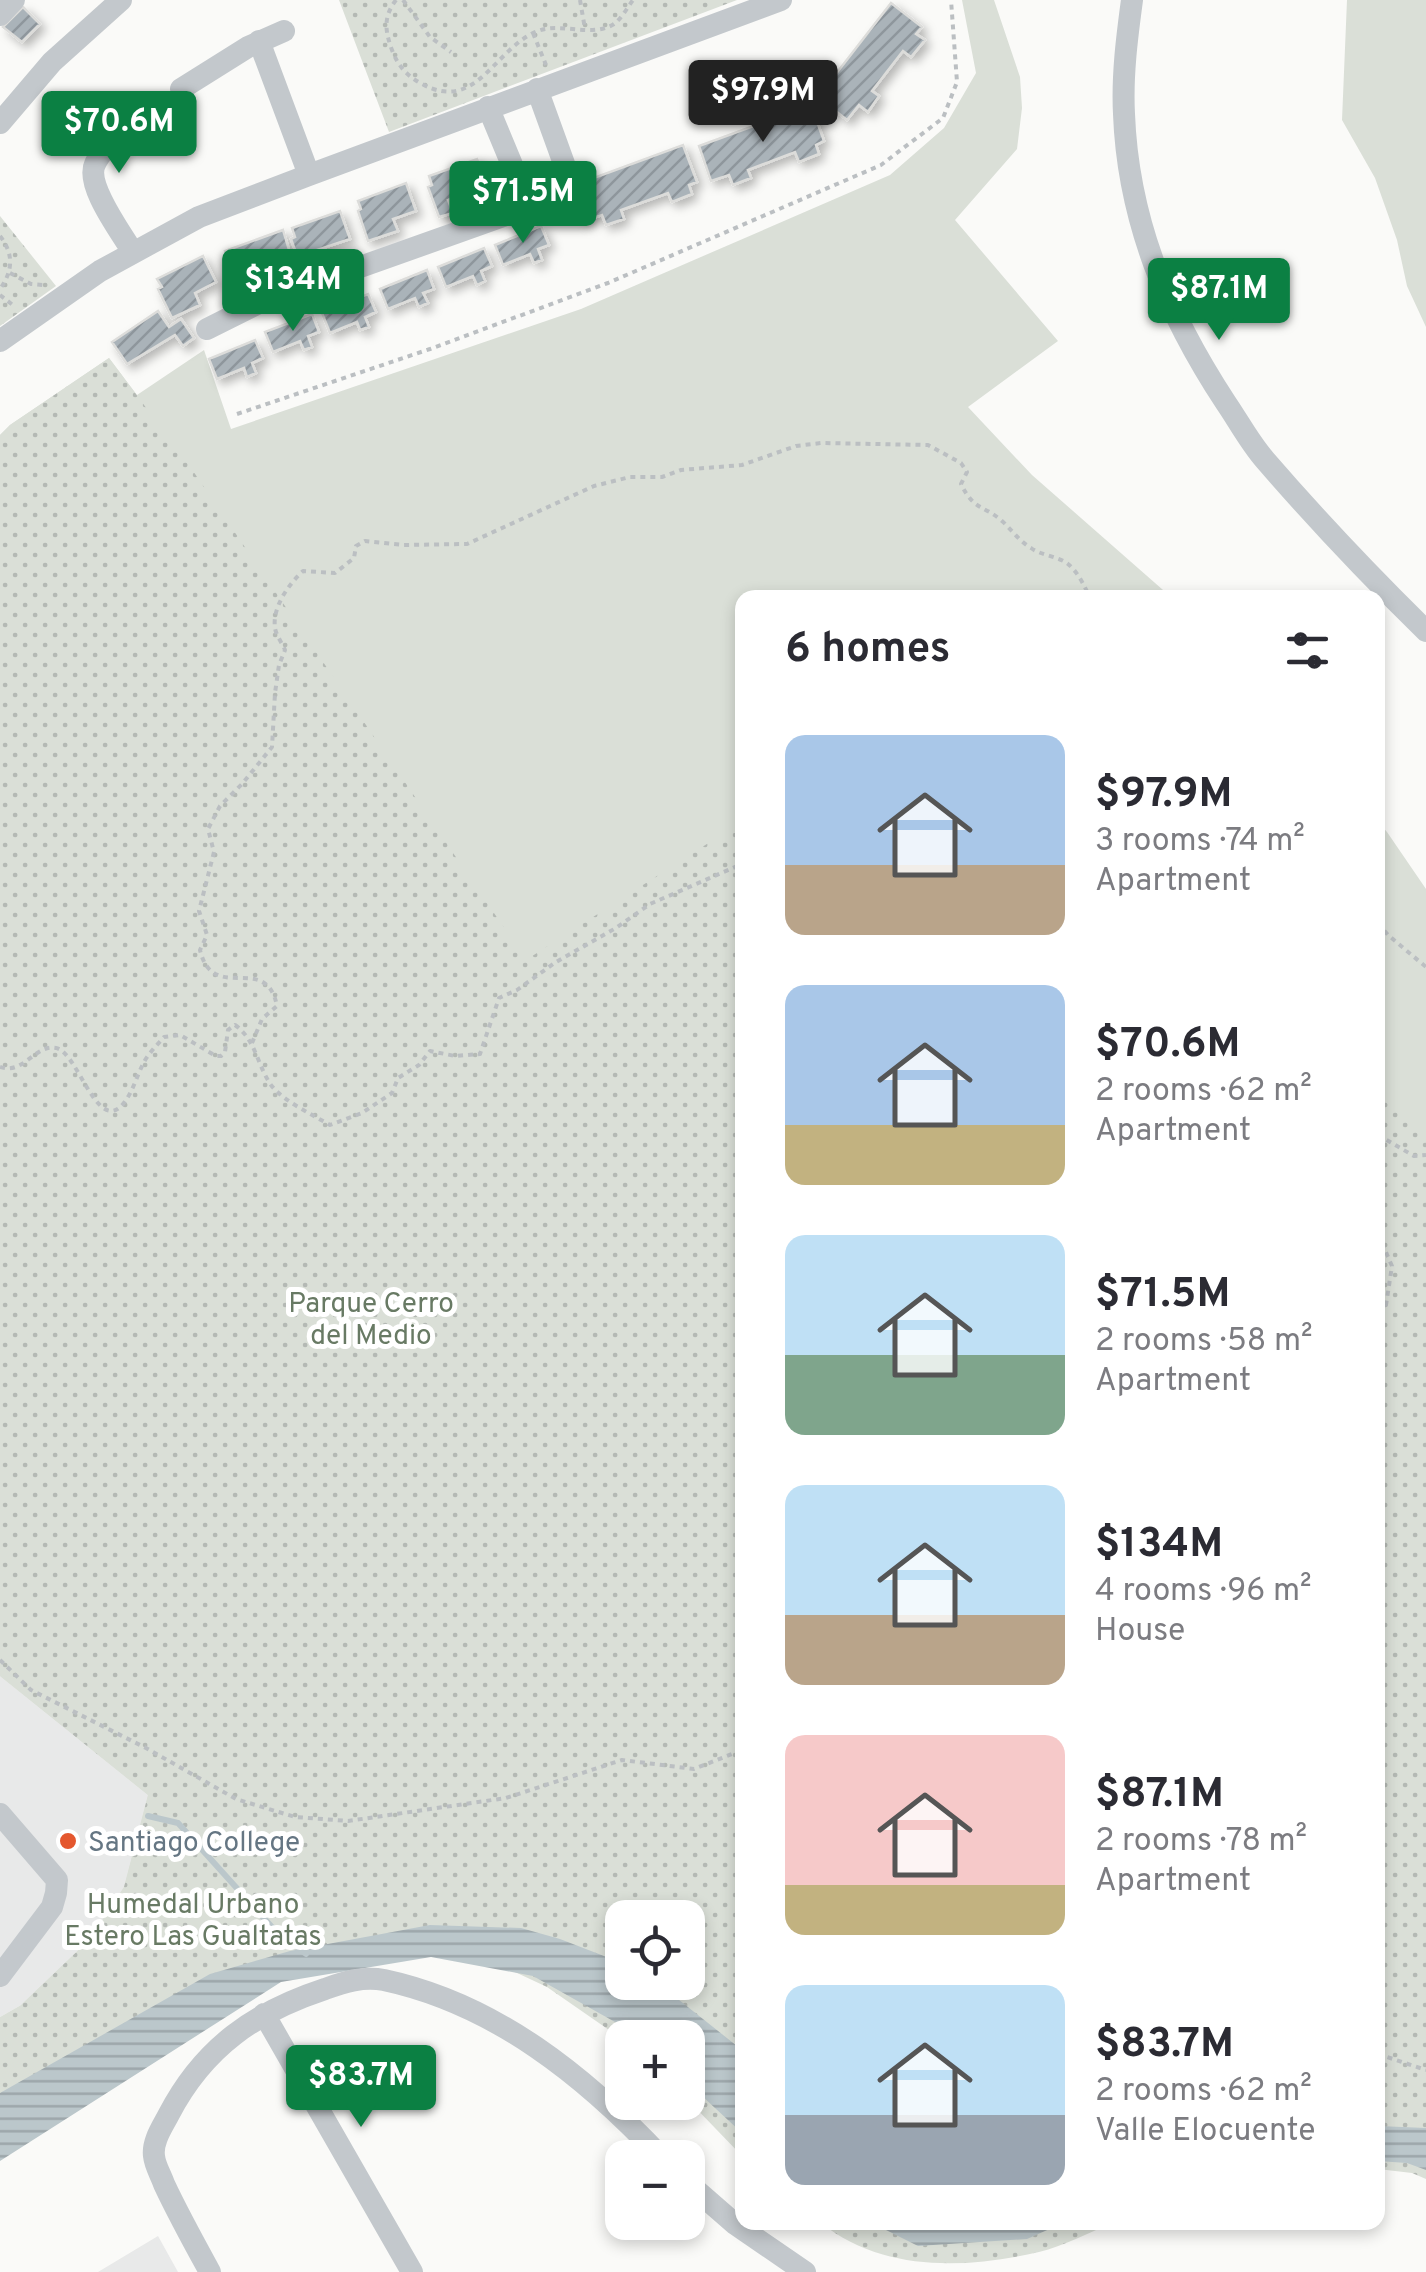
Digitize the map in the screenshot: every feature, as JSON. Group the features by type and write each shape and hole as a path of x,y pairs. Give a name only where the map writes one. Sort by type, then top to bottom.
{"street":[{"path":"0,15 14,0"},
{"path":"0,123 52,62 122,0"},
{"path":"0,340 132,251 199,218 780,0"},
{"path":"1132,0 1124,76 1127,154 1146,246 1162,289 1197,358 1262,458 1426,632"},
{"path":"181,89 259,41 284,31"},
{"path":"259,41 308,174"},
{"path":"545,86 571,183"},
{"path":"207,329 269,299 508,214 518,204 520,184 488,108"},
{"path":"132,121 99,157 92,178 132,251"},
{"path":"0,1814 57,1880 52,1907 0,1976"},
{"path":"210,2272 153,2154 176,2100 196,2072 231,2036 300,1997 351,1980 383,1980 446,2000 512,2031 586,2085 643,2140"},
{"path":"264,2014 412,2272"},
{"path":"705,2197 735,2222"},
{"path":"744,2230 805,2272"}],"path":[{"path":"396,0 385,20 398,64 411,78 444,92 466,89 480,80 513,45 533,32 560,27 604,28 614,24 633,0"},
{"path":"403,0 430,37 451,52"},
{"path":"580,0 585,29"},
{"path":"237,414 608,283 881,165 942,118 957,82 951,0"},
{"path":"533,32 545,86"},
{"path":"0,236 8,249 10,273 0,292 14,306"},
{"path":"10,273 31,284 50,286 62,295"},
{"path":"252,1042 262,1020 277,1006 274,994 265,982 226,978 210,972 200,950 207,935 199,911 214,852 208,829 220,806 272,747 274,693 285,650 275,630 275,613 292,581 303,570 335,573 354,558 356,546 365,541 467,544 594,486 630,477 662,477 681,470 742,464 821,442 928,446 960,463 967,472 960,484 978,508 1002,520 1015,537 1036,552 1067,563 1086,590"},
{"path":"0,1067 13,1068 46,1048 58,1048 68,1055 96,1103 105,1110 117,1109 126,1101 146,1058 164,1037 180,1035 221,1056 228,1030 235,1025 252,1042 272,1086 297,1106 330,1124 362,1114 392,1093 398,1078 419,1065 430,1051 454,1056 480,1054 498,998 517,990 650,904 735,867"},
{"path":"1385,929 1426,967"},
{"path":"1385,1139 1414,1156 1426,1155"},
{"path":"1385,1250 1392,1266 1385,1304"},
{"path":"0,1660 31,1690 146,1748 236,1800 295,1817 348,1821 506,1798 622,1760 694,1769 735,1753"},
{"path":"1385,2056 1426,2070"}],"shaded area":[{"name":"Santiago College","path":"0,1676 148,1795 124,1887 90,1939 21,2005 0,2017"},
{"path":"430,1925 521,1928 605,1957 605,2000 679,2000 704,2020 611,2020 533,1976 431,1957 281,1982 0,2161 0,2093 210,1974 290,1951"},
{"path":"705,2021 735,2044 735,2127 705,2099"},
{"path":"1385,2126 1426,2128 1426,2170 1385,2161"},
{"path":"886,2230 1047,2230 1027,2239 918,2246"},
{"path":"158,2236 178,2272 98,2272"}],"green space":[{"path":"339,0 737,0 389,132"},
{"name":"Parque Cerro del Medio","path":"962,0 994,0 1020,77 1022,108 1017,149 955,220 1058,341 968,407 1032,475 1163,590 735,590 735,1734 21,2005 90,1939 124,1887 148,1795 0,1676 0,435 109,358 137,395 204,350 231,429 581,309 890,175 944,128 976,73"},
{"path":"1347,0 1426,0 1426,327 1407,286 1397,240 1375,178 1342,120"},
{"path":"0,216 56,286 0,326"},
{"name":"Parque Cerro del Medio","path":"109,358 191,468 526,960 724,833 735,833 735,2149 705,2118 705,2020 605,2020 605,2027 547,1987 504,1967 392,1938 315,1946 272,1962 0,2128 0,2017 21,2005 90,1939 124,1887 148,1795 0,1676 0,435"},
{"path":"1385,830 1426,889 1426,2115 1385,2107"},
{"path":"1385,1101 1426,1133 1426,2179 1385,2170"},
{"path":"832,2230 1096,2230 1039,2252 982,2262 898,2258 845,2239"}],"building":[{"path":"891,3 922,27 916,34 925,40 911,57 903,51 872,91 879,96 868,112 859,105 847,120 818,97"},
{"path":"23,7 40,24 22,42 3,27"},
{"path":"811,105 824,141 816,145 819,154 799,162 795,152 748,170 751,178 733,185 729,175 711,181 699,146"},
{"path":"683,145 697,182 689,185 692,194 672,202 668,193 621,210 624,219 606,225 602,215 584,221 572,186"},
{"path":"477,159 487,186 448,200 453,213 439,217 428,187 432,185 429,176"},
{"path":"406,183 416,211 393,219 398,231 368,241 358,201"},
{"path":"340,211 350,239 311,252 316,265 302,269 291,239 295,237 292,228"},
{"path":"541,226 549,245 538,249 542,260 534,263 530,254 503,265 495,245"},
{"path":"283,230 289,250 280,253 283,261 260,269 264,281 235,292 224,261 228,259 225,251"},
{"path":"484,248 492,266 481,271 485,281 477,285 473,276 446,287 438,267"},
{"path":"203,256 216,282 195,293 200,305 172,318 157,279"},
{"path":"427,270 434,289 423,293 428,303 419,307 415,298 388,309 380,289"},
{"path":"368,294 376,312 365,317 369,327 360,330 357,322 330,333 322,313"},
{"path":"158,311 169,327 181,319 194,338 183,346 175,335 127,364 112,342"},
{"path":"312,314 319,332 308,336 312,347 304,350 300,341 273,352 265,332"},
{"path":"255,340 263,358 252,363 256,373 247,377 244,368 217,379 209,359"}],"waterway":[{"path":"148,1816 178,1823 271,1926 306,1954"}],"place":[{"name":"Santiago College","path":"68,1841"}],"park label":[{"name":"Humedal Urbano Estero Las Gualtatas","path":"193,1919"}]}
